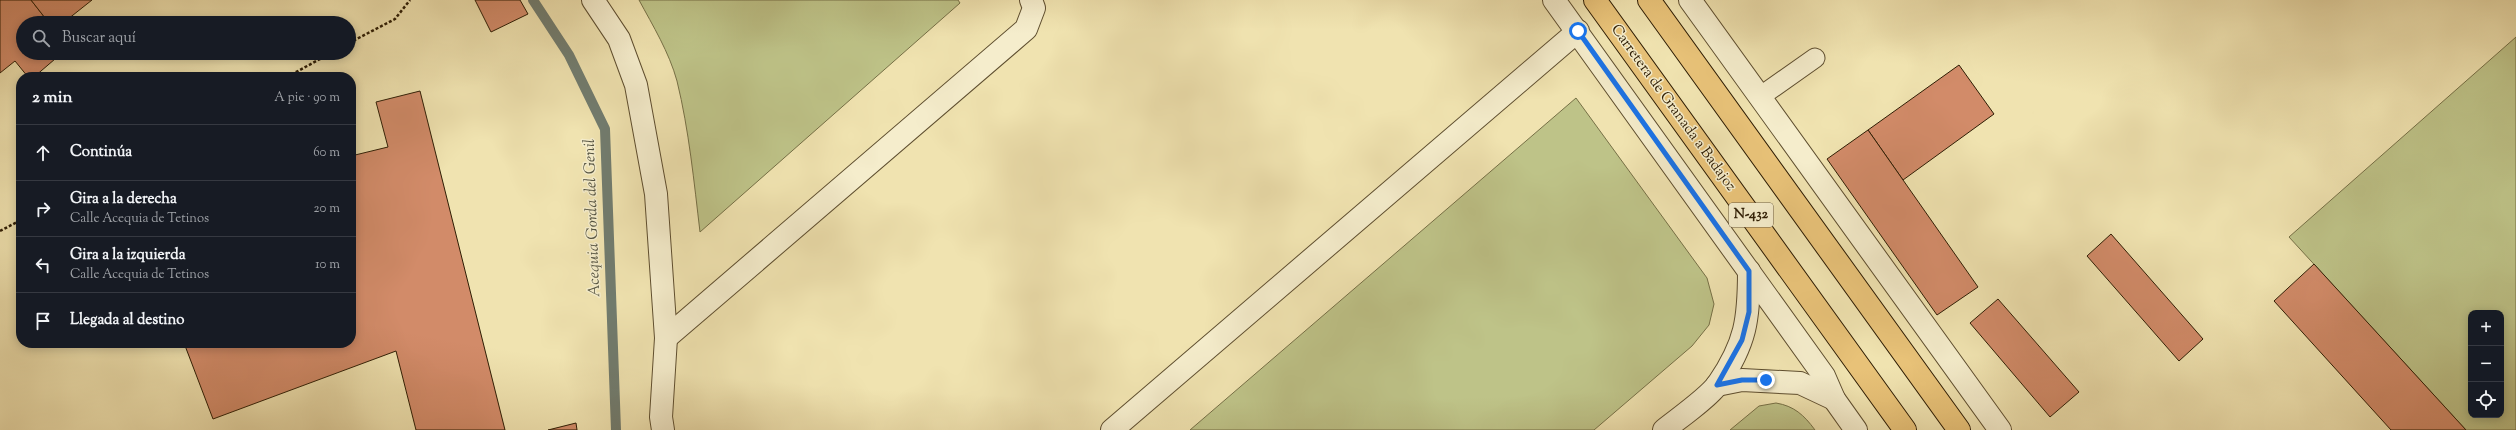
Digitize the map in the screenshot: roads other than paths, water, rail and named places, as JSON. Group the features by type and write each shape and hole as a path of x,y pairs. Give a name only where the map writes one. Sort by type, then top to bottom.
{"highway":[{"name":"Carretera de Granada a Badajoz","path":"1595,0 1905,430"},
{"name":"N-432","path":"1650,0 1959,430"}],"street":[{"path":"593,0 619,39 636,85 656,194 666,338 661,418 663,430"},
{"path":"666,338 1026,29 1034,8 1031,0"},
{"path":"1554,0 1578,31 1824,376 1834,399 1856,430"},
{"path":"1690,0 2000,430"},
{"path":"1112,430 1578,31"},
{"path":"1664,430 1717,385 1742,340 1749,312 1749,271"},
{"path":"1717,385 1742,380 1800,383 1834,399"}],"lane":[{"path":"1760,96 1815,58"}],"waterway":[{"name":"Acequia Gorda del Genil","path":"533,0 569,55 605,129 616,430"}]}
